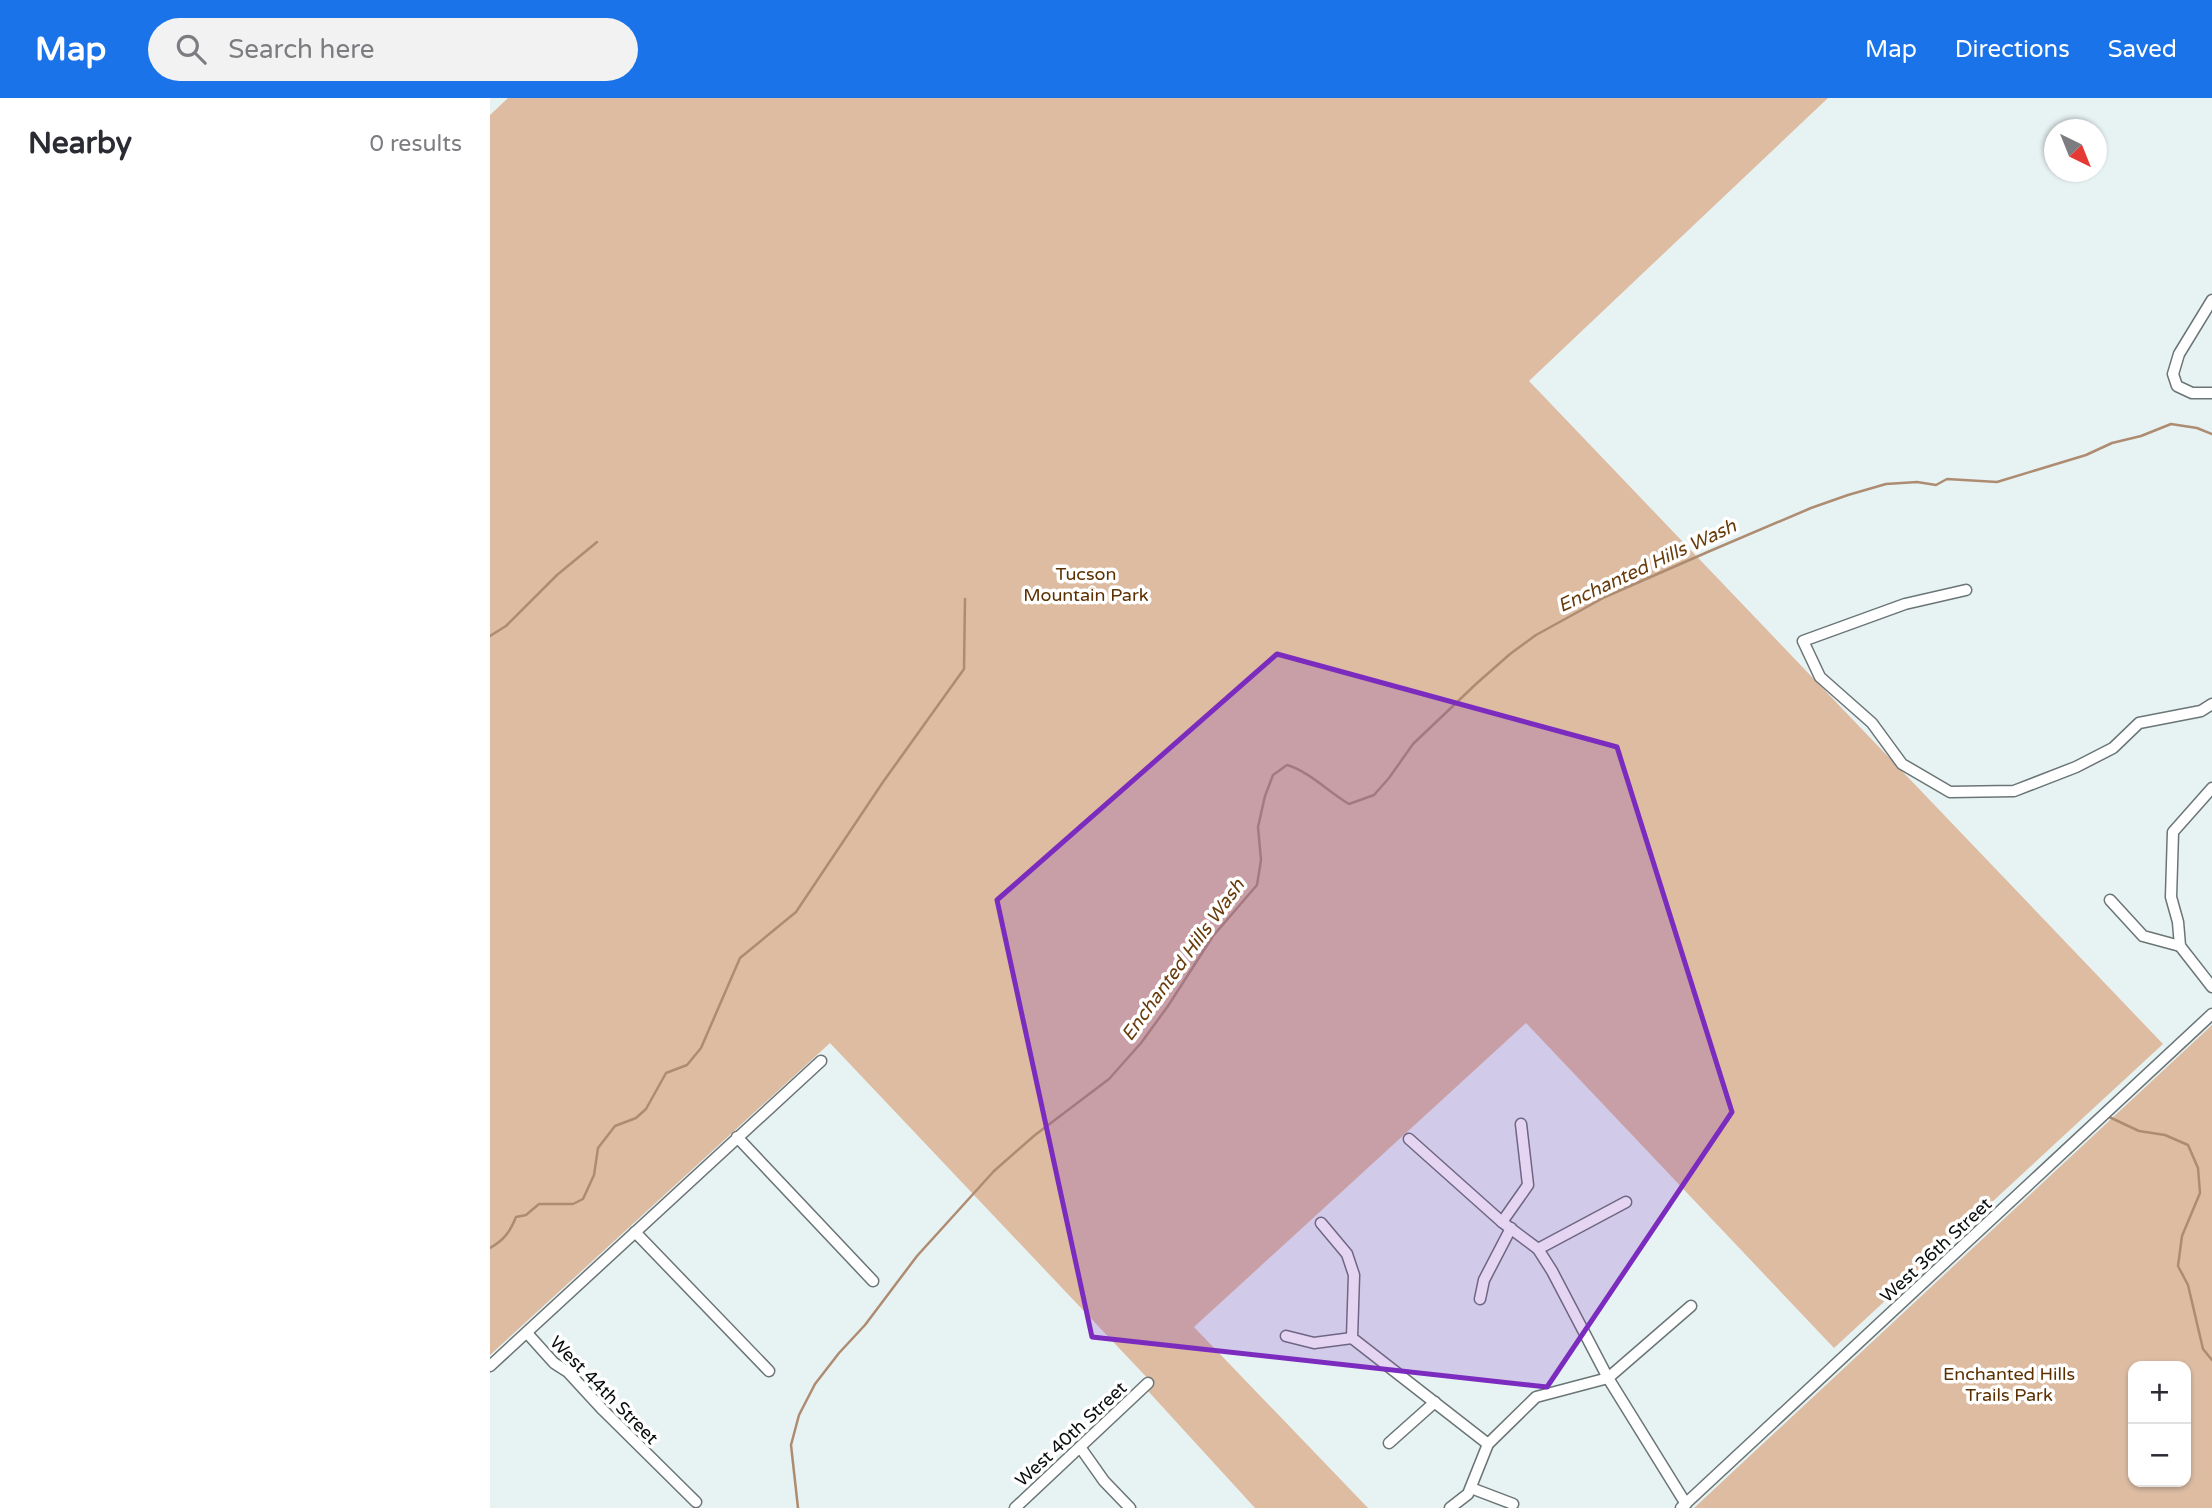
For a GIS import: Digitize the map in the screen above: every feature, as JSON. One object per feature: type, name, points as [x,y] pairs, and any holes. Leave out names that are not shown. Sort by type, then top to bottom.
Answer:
[{"type":"street","points":[[2212,300],[2179,354],[2173,374],[2177,386],[2192,393],[2212,393]]},
{"type":"street","points":[[1966,590],[1905,604],[1803,641],[1819,677],[1872,723],[1902,764],[1950,792],[2014,791],[2076,767],[2113,748],[2139,723],[2201,711],[2212,704]]},
{"type":"street","points":[[2212,788],[2173,832],[2171,897],[2178,922],[2180,946],[2212,986]]},
{"type":"street","points":[[2110,900],[2143,936],[2180,946]]},
{"type":"street","name":"West 36th Street","points":[[1683,1506],[2212,1014]]},
{"type":"street","points":[[527,1333],[821,1062]]},
{"type":"street","points":[[1480,1299],[1484,1280],[1506,1225],[1528,1185],[1521,1124]]},
{"type":"street","points":[[737,1137],[873,1281]]},
{"type":"street","points":[[1409,1139],[1506,1225],[1538,1248],[1608,1378],[1683,1506]]},
{"type":"street","points":[[1538,1248],[1626,1202]]},
{"type":"street","points":[[1321,1223],[1347,1254],[1354,1275],[1352,1338]]},
{"type":"street","points":[[635,1232],[769,1371]]},
{"type":"street","points":[[1450,1508],[1468,1494],[1488,1444],[1536,1397],[1608,1378],[1691,1306]]},
{"type":"street","name":"West 44th Street","points":[[490,1366],[527,1333],[554,1363],[568,1372],[696,1502]]},
{"type":"street","points":[[1286,1336],[1314,1343],[1352,1338],[1488,1444]]},
{"type":"street","name":"West 40th Street","points":[[1015,1508],[1148,1383]]},
{"type":"street","points":[[1389,1443],[1434,1402]]},
{"type":"street","points":[[1080,1447],[1104,1481],[1130,1508]]},
{"type":"street","points":[[1471,1488],[1513,1504]]},
{"type":"highlighted area","points":[[1277,654],[1617,747],[1732,1112],[1547,1387],[1092,1337],[997,900]]},
{"type":"green space","name":"Tucson Mountain Park","points":[[508,98],[1828,98],[1529,381],[2163,1044],[1834,1348],[1526,1023],[1194,1327],[1368,1508],[1255,1508],[1148,1391],[1154,1385],[830,1043],[490,1355],[490,115]]},
{"type":"green space","name":"Enchanted Hills Trails Park","points":[[2212,1025],[2212,1508],[1694,1508]]},
{"type":"waterway","name":"Enchanted Hills Wash","points":[[798,1508],[791,1445],[799,1415],[815,1384],[865,1325],[917,1256],[994,1171],[1035,1135],[1109,1079],[1141,1043],[1213,936],[1257,885],[1261,860],[1258,827],[1273,775],[1287,765],[1295,768],[1349,804],[1374,795],[1413,744],[1476,684],[1536,635],[1605,597],[1811,508],[1886,484],[1917,482],[1936,485],[1947,479],[1997,482],[2086,455],[2112,443],[2141,436],[2171,424],[2197,428],[2212,434]]},
{"type":"waterway","points":[[490,636],[506,626],[557,575],[597,542]]},
{"type":"waterway","points":[[490,1248],[506,1235],[516,1217],[526,1215],[539,1204],[573,1204],[583,1199],[594,1175],[598,1148],[615,1126],[636,1118],[646,1109],[666,1073],[687,1065],[701,1048],[740,958],[796,912],[883,782],[964,669],[965,599]]},
{"type":"waterway","points":[[2107,1116],[2139,1131],[2165,1135],[2188,1145],[2198,1168],[2200,1193],[2182,1236],[2178,1266],[2188,1285],[2203,1349],[2212,1360]]}]
